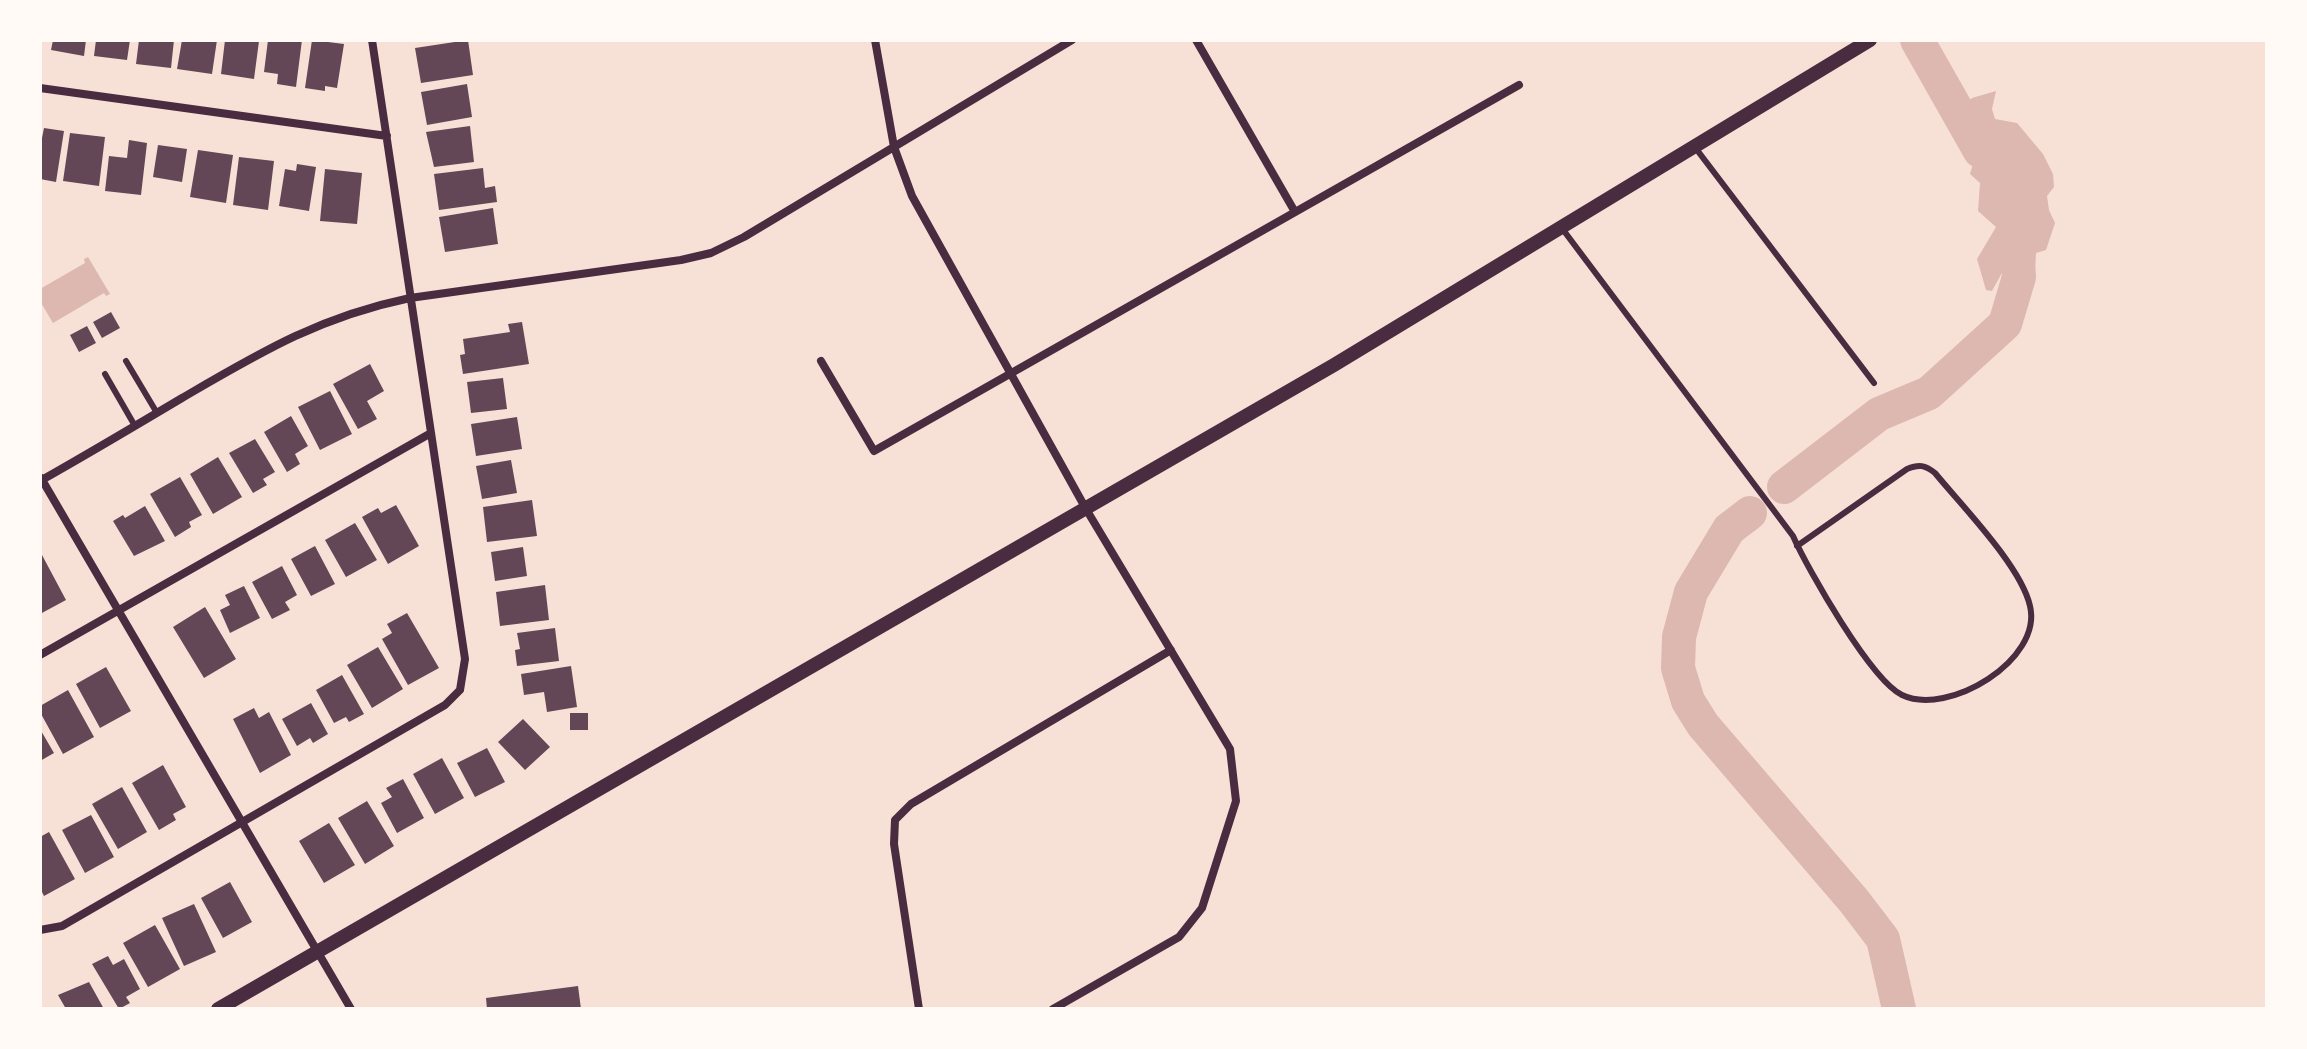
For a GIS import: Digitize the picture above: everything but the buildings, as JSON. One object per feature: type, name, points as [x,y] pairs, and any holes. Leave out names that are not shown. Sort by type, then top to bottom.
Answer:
[{"type":"street","points":[[40,930],[62,926],[445,705],[460,690],[465,659],[372,40]]},
{"type":"street","points":[[875,40],[894,147],[912,196],[1086,509],[1230,749],[1236,801],[1202,908],[1179,937],[1053,1009]]},
{"type":"street","points":[[351,1009],[41,479],[273,345],[329,320],[371,306],[410,298],[681,260],[711,253],[744,237],[1072,40]]},
{"type":"street","points":[[1196,40],[1295,212]]},
{"type":"street","points":[[218,1009],[1334,365],[1870,40]]},
{"type":"street","points":[[821,361],[874,451],[1519,85]]},
{"type":"street","points":[[40,88],[387,136]]},
{"type":"street","points":[[40,655],[431,433]]},
{"type":"street","points":[[919,1009],[894,844],[895,820],[911,804],[1171,650]]},
{"type":"lane","points":[[1694,146],[1874,383]]},
{"type":"lane","points":[[1561,227],[1793,536],[1797,546],[1809,571],[1879,677],[1900,694],[1934,702],[1958,695],[2002,667],[2020,651],[2028,638],[2032,622],[2030,604],[2011,568],[1927,466],[1918,464],[1907,469],[1797,546]]},
{"type":"lane","points":[[126,361],[157,413]]},
{"type":"lane","points":[[105,374],[135,426]]},
{"type":"shaded area","points":[[1996,91],[1992,109],[1995,119],[2017,123],[2043,154],[2053,174],[2054,187],[2047,196],[2055,223],[2046,250],[2036,253],[2035,273],[2026,300],[2030,263],[2014,251],[1992,291],[1986,290],[1977,259],[1996,227],[1978,211],[1980,183],[1970,174],[1977,151],[1955,114],[1972,98]]},
{"type":"shaded area","points":[[88,257],[110,294],[106,296],[104,293],[53,323],[40,301],[40,289],[85,263],[84,259]]},
{"type":"waterway","points":[[1917,40],[1980,151]]},
{"type":"waterway","points":[[1784,487],[1879,414],[1929,393],[2005,324],[2019,277],[2014,218],[2009,209]]},
{"type":"waterway","points":[[1750,513],[1729,529],[1691,592],[1679,637],[1678,668],[1688,701],[1703,725],[1883,939],[1899,1009]]}]
